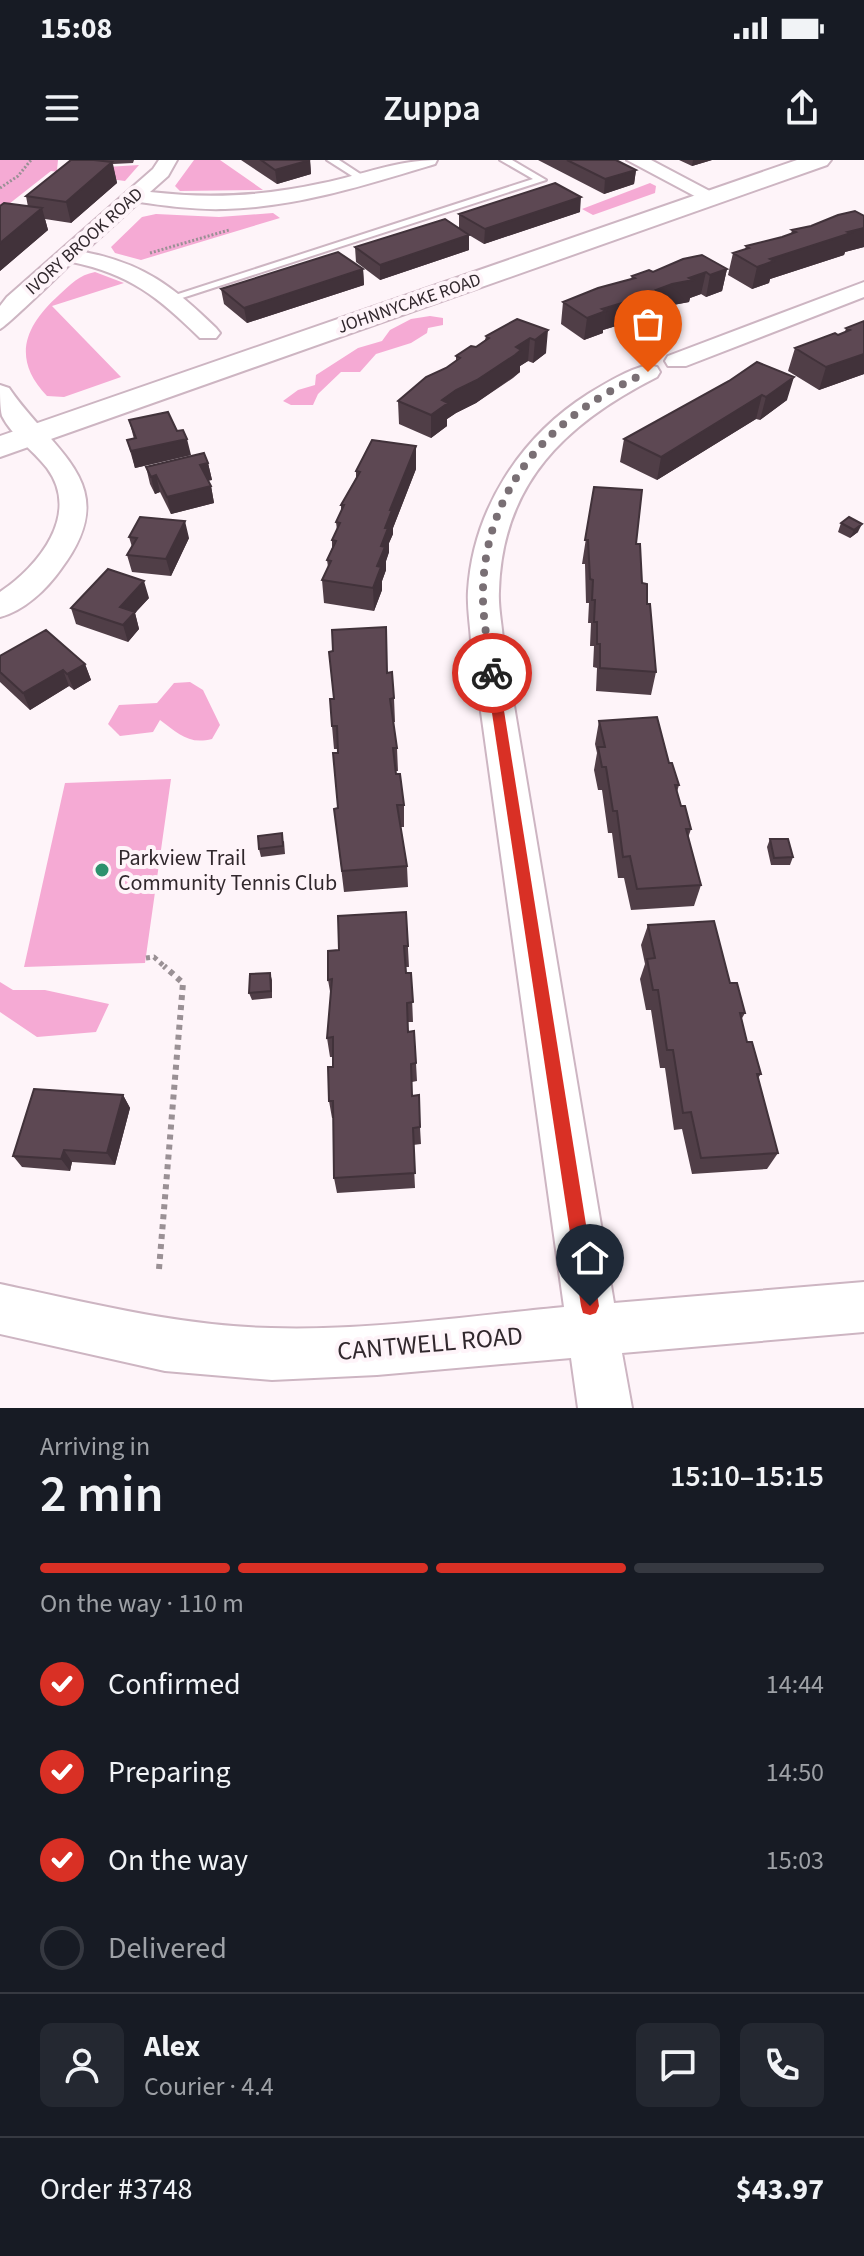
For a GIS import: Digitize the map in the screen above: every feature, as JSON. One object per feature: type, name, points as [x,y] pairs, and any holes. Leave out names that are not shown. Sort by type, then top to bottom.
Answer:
[{"type":"street","name":"IVORY BROOK ROAD","points":[[0,322],[15,302],[161,172],[168,160]]},
{"type":"street","points":[[134,196],[197,203],[249,202],[297,195],[428,160]]},
{"type":"street","points":[[636,160],[711,197]]},
{"type":"street","name":"JOHNNYCAKE ROAD","points":[[0,447],[819,160]]},
{"type":"street","points":[[67,255],[129,268],[144,276],[208,333]]},
{"type":"street","points":[[605,1408],[487,640],[483,589],[488,545],[501,504],[523,466],[549,436],[580,408],[610,389],[662,366],[864,289]]},
{"type":"street","points":[[0,393],[67,478],[73,499],[72,522],[59,551],[42,576],[0,607]]},
{"type":"street","name":"CANTWELL ROAD","points":[[0,1309],[165,1345],[272,1354],[377,1349],[864,1307]]},
{"type":"lane","points":[[332,160],[363,179]]},
{"type":"lane","points":[[505,160],[552,186]]},
{"type":"lane","points":[[172,298],[541,180]]},
{"type":"path","points":[[0,188],[18,176],[31,160]]},
{"type":"path","points":[[136,249],[151,253],[237,228]]},
{"type":"path","points":[[146,958],[154,957],[183,983],[159,1269]]},
{"type":"shaded area","points":[[0,160],[58,160],[57,170],[139,165],[125,181],[51,171],[0,211]]},
{"type":"shaded area","points":[[194,160],[220,160],[263,190],[180,191],[175,186]]},
{"type":"shaded area","points":[[650,183],[656,186],[655,193],[593,215],[582,209]]},
{"type":"shaded area","points":[[273,213],[280,218],[141,260],[115,253],[111,247],[142,217],[156,214],[219,217]]},
{"type":"shaded area","points":[[95,272],[124,283],[52,306],[121,377],[64,397],[47,396],[29,369],[26,356],[31,331],[47,307],[67,287]]},
{"type":"shaded area","points":[[430,316],[443,318],[443,325],[428,328],[427,333],[411,343],[376,354],[360,372],[341,372],[318,394],[313,405],[291,405],[283,401],[298,390],[315,385],[316,375],[358,348],[382,341],[390,330],[411,319]]},
{"type":"shaded area","points":[[190,682],[203,690],[220,725],[212,739],[190,739],[160,720],[153,732],[120,736],[108,724],[119,705],[157,703],[174,683]]},
{"type":"shaded area","name":"Parkview Trail Community Tennis Club","points":[[171,779],[145,963],[24,967],[65,783]]},
{"type":"shaded area","points":[[0,982],[13,990],[45,990],[109,1004],[96,1032],[37,1037],[0,1012]]},
{"type":"building","points":[[71,160],[112,162],[66,202],[26,196]]},
{"type":"building","points":[[261,160],[310,160],[275,170]]},
{"type":"building","points":[[567,160],[616,160],[636,170],[605,179]]},
{"type":"building","points":[[555,183],[581,197],[485,229],[459,214]]},
{"type":"building","points":[[4,203],[42,208],[0,243],[0,206]]},
{"type":"building","points":[[855,211],[864,216],[864,228],[770,259],[774,261],[757,267],[733,253],[749,248],[746,246],[796,232],[792,230]]},
{"type":"building","points":[[445,219],[469,235],[380,265],[355,247]]},
{"type":"building","points":[[338,252],[363,269],[244,308],[221,289]]},
{"type":"building","points":[[702,255],[727,269],[710,275],[706,272],[689,278],[693,280],[672,284],[656,290],[659,292],[602,309],[606,311],[587,318],[563,302],[635,278],[632,276],[649,270],[653,272],[683,259]]},
{"type":"building","points":[[517,319],[548,330],[535,340],[530,338],[516,347],[521,350],[515,355],[442,400],[448,403],[431,415],[398,401],[426,377],[460,358],[456,356],[471,346],[476,347],[489,338],[486,336]]},
{"type":"building","points":[[864,321],[864,354],[826,367],[795,348],[835,333],[838,335]]},
{"type":"building","points":[[757,362],[794,377],[766,397],[762,395],[661,457],[624,439],[729,381]]},
{"type":"building","points":[[168,412],[177,431],[183,430],[187,439],[131,451],[127,440],[136,438],[129,420]]},
{"type":"building","points":[[372,440],[416,446],[390,510],[385,528],[388,528],[381,546],[385,547],[377,566],[381,567],[373,588],[322,580],[331,561],[327,560],[336,541],[332,540],[340,523],[336,522],[344,505],[341,505],[360,472],[356,471]]},
{"type":"building","points":[[204,453],[208,463],[200,465],[211,486],[167,497],[156,475],[151,477],[146,467]]},
{"type":"building","points":[[594,487],[642,490],[636,544],[640,544],[642,583],[647,584],[656,672],[600,668],[600,644],[597,644],[597,622],[594,622],[595,600],[592,600],[593,580],[590,579],[588,540],[585,540]]},
{"type":"building","points":[[140,517],[185,521],[166,559],[127,555],[137,538],[129,537]]},
{"type":"building","points":[[849,517],[862,524],[854,530],[841,523]]},
{"type":"building","points":[[108,569],[144,581],[120,607],[135,612],[123,625],[71,608]]},
{"type":"building","points":[[386,627],[387,673],[392,672],[394,698],[390,699],[397,748],[393,748],[404,805],[397,805],[407,866],[342,871],[334,809],[338,808],[333,753],[338,753],[337,726],[332,726],[330,699],[334,699],[329,652],[333,651],[332,630]]},
{"type":"building","points":[[46,630],[85,664],[67,674],[63,670],[23,693],[0,672],[0,656]]},
{"type":"building","points":[[657,717],[669,763],[672,763],[679,785],[675,785],[681,806],[685,806],[691,829],[686,829],[701,885],[637,889],[630,856],[623,857],[617,811],[613,811],[606,767],[602,767],[598,747],[605,747],[599,721]]},
{"type":"building","points":[[282,833],[283,846],[259,849],[258,836]]},
{"type":"building","points":[[770,839],[788,839],[793,857],[774,858]]},
{"type":"building","points":[[406,912],[406,973],[411,973],[413,1002],[407,1003],[408,1032],[414,1031],[416,1063],[411,1064],[412,1096],[419,1095],[420,1127],[413,1128],[415,1173],[334,1178],[333,1101],[329,1101],[328,1067],[333,1067],[333,1037],[327,1038],[332,979],[328,980],[328,951],[339,950],[338,916]]},
{"type":"building","points":[[714,921],[730,983],[737,983],[745,1013],[740,1013],[747,1042],[752,1042],[761,1074],[757,1074],[778,1153],[701,1158],[691,1112],[683,1113],[673,1050],[667,1050],[658,990],[653,990],[647,959],[655,958],[648,925]]},
{"type":"building","points":[[270,973],[271,991],[249,993],[250,974]]},
{"type":"building","points":[[34,1089],[123,1095],[107,1153],[64,1150],[61,1159],[13,1156]]},
{"type":"way so far","points":[[492,673],[483,589],[488,545],[501,504],[523,466],[549,436],[580,408],[610,389],[648,372]]},
{"type":"place","name":"Parkview Trail Community Tennis Club","points":[[102,870]]},
{"type":"route","points":[[492,673],[590,1306]]}]
